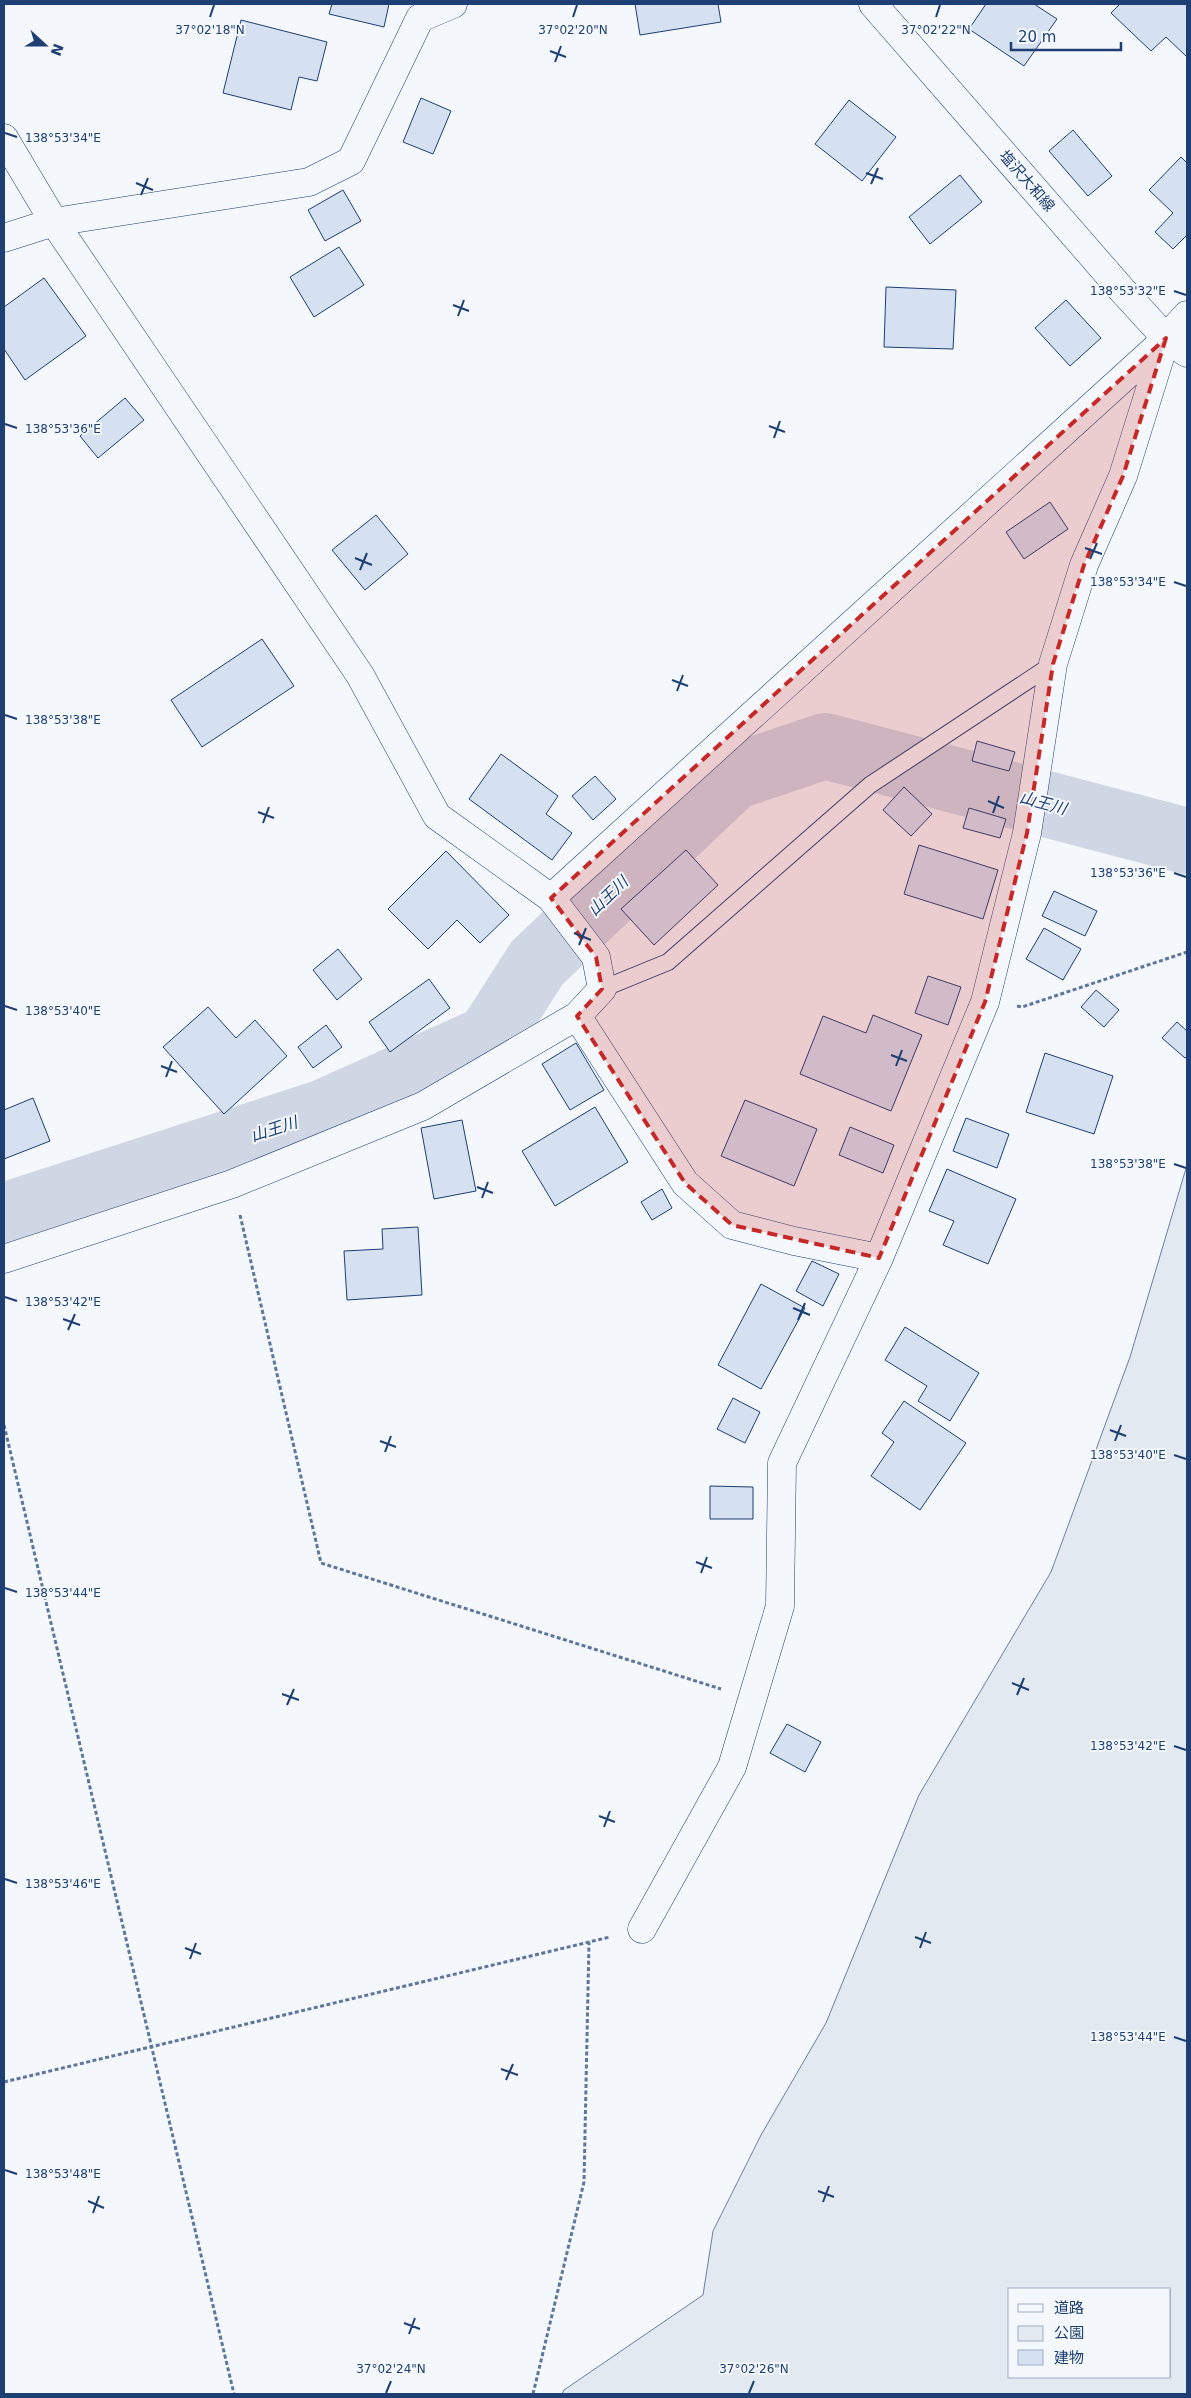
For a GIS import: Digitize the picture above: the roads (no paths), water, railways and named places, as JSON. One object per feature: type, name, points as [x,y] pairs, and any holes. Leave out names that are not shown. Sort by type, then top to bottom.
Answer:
[{"type":"street","points":[[4,238],[54,222],[309,182],[351,160],[420,18],[453,4]]},
{"type":"street","name":"塩沢大和線","points":[[873,4],[1122,290],[1177,346]]},
{"type":"street","points":[[4,138],[54,222],[360,675],[436,816],[552,899],[596,957],[602,989],[576,1016],[423,1106],[232,1184],[4,1260]]},
{"type":"street","points":[[642,1929],[732,1767],[780,1606],[782,1464],[879,1258],[985,1002],[1027,833],[1053,664],[1084,565],[1177,346],[1187,315]]},
{"type":"street","points":[[552,899],[1177,346]]},
{"type":"street","points":[[576,1016],[685,1183],[732,1224],[794,1241],[879,1258]]},
{"type":"lane","points":[[602,989],[668,962],[870,785],[1053,664]]},
{"type":"waterway","name":"山王川","points":[[4,1216],[322,1113],[489,1038],[537,963],[733,777],[825,746],[1187,841]]}]
